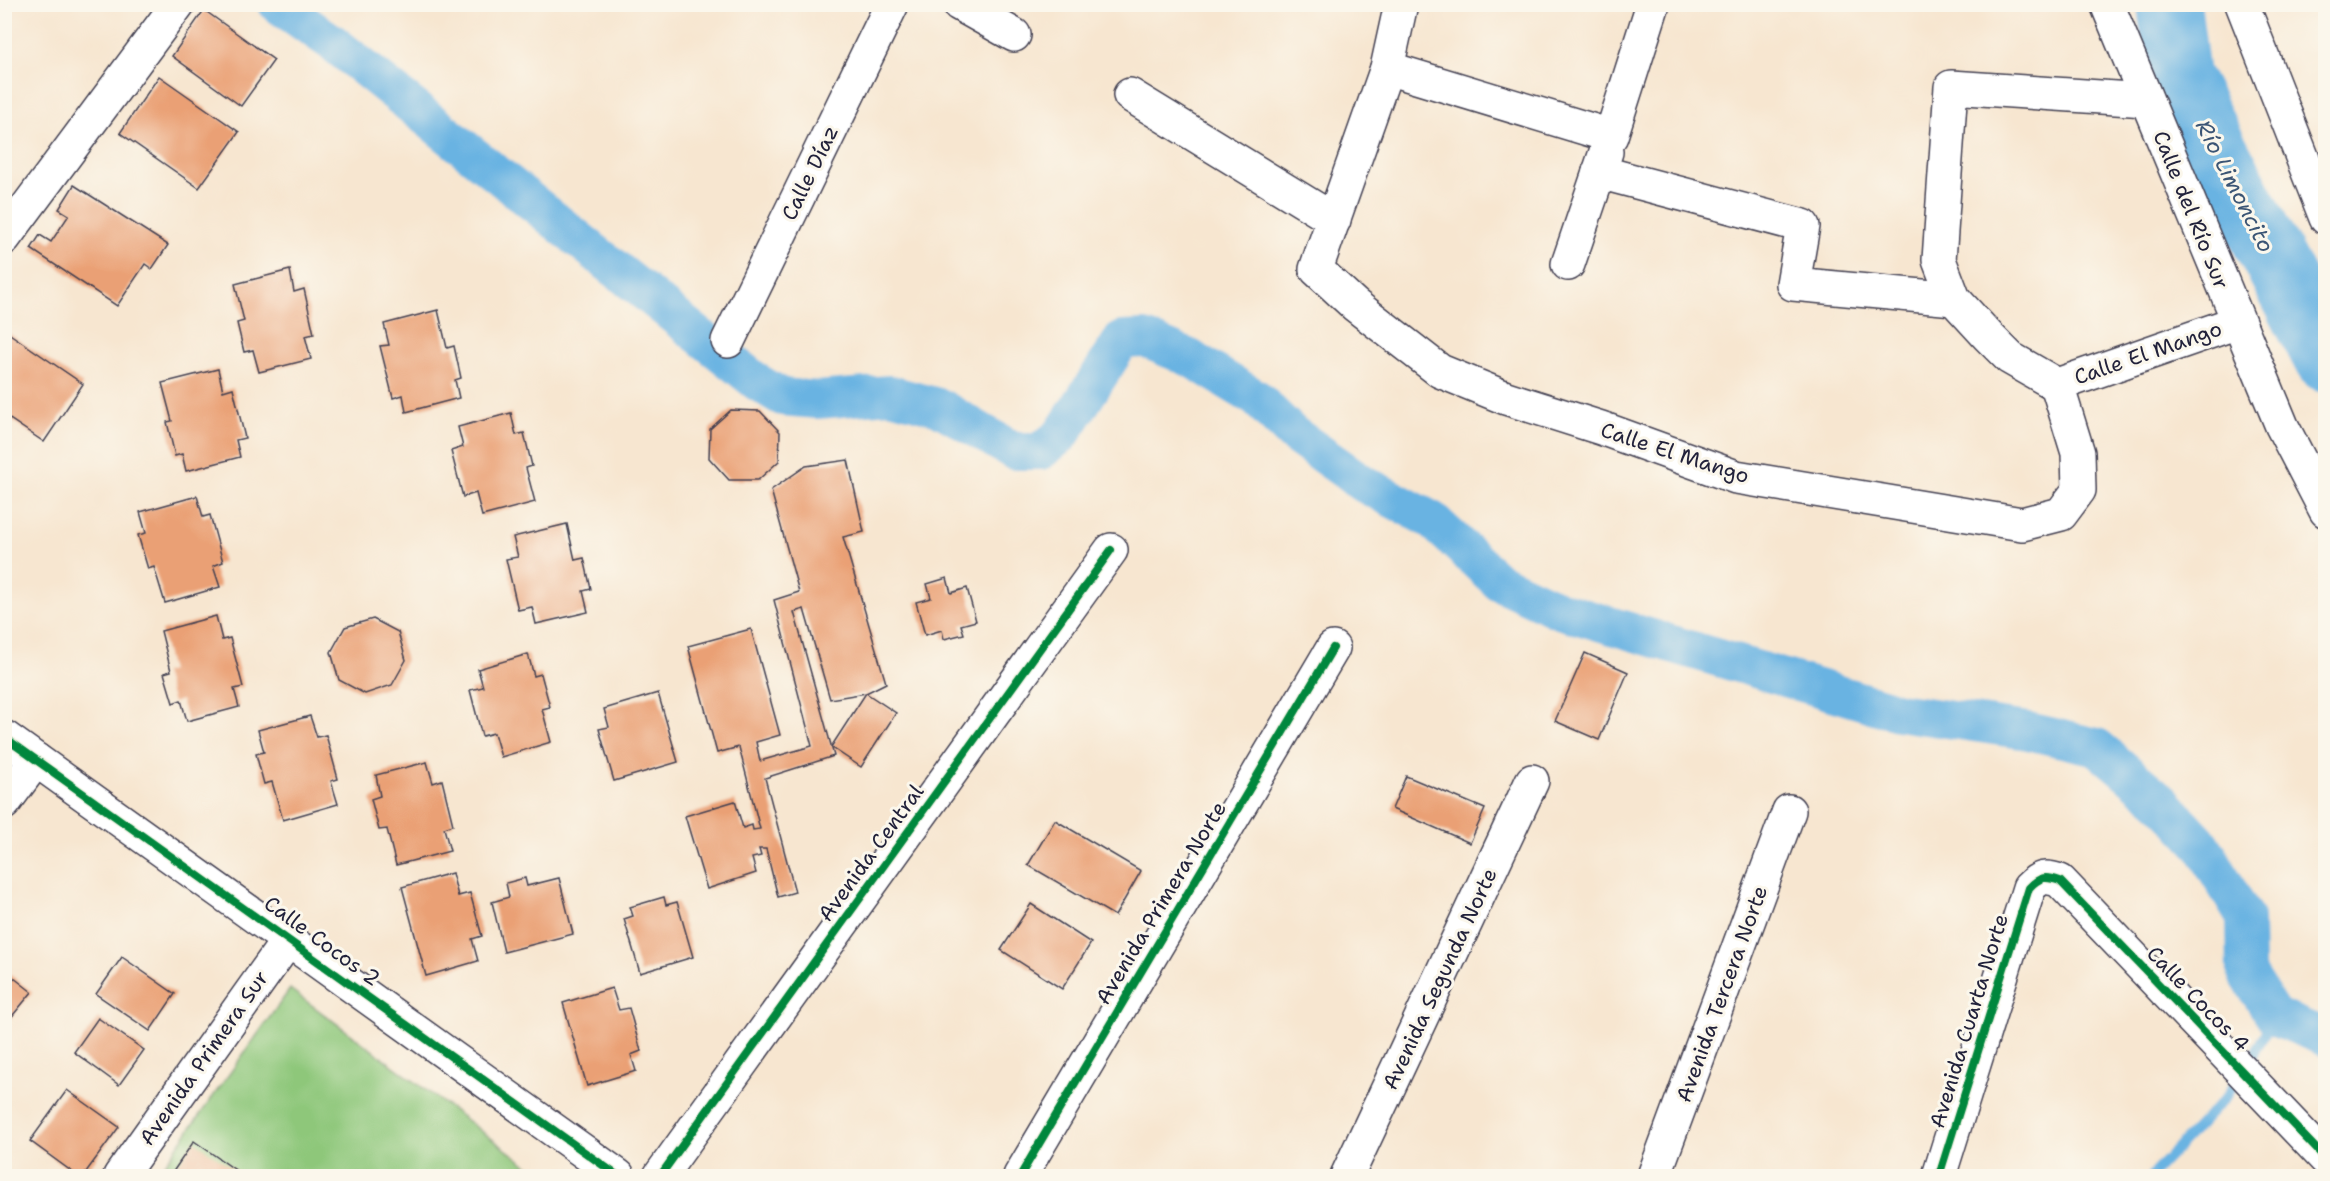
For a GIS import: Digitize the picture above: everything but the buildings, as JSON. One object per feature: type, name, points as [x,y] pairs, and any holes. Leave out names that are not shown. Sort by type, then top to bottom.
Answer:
[{"type":"street","points":[[4,238],[178,4]]},
{"type":"street","name":"Calle Díaz","points":[[728,341],[892,4]]},
{"type":"street","points":[[959,4],[1014,35]]},
{"type":"street","name":"Calle El Mango","points":[[1401,4],[1387,68],[1316,269],[1354,304],[1440,371],[1506,398],[1601,428],[1736,477],[2022,524],[2061,514],[2079,490],[2079,453],[2057,385],[2238,322]]},
{"type":"street","points":[[1568,264],[1653,4]]},
{"type":"street","name":"Calle del Río Sur","points":[[2107,4],[2282,426],[2325,511]]},
{"type":"street","points":[[2242,4],[2314,159],[2325,218]]},
{"type":"street","points":[[1387,68],[1611,136]]},
{"type":"street","points":[[2057,385],[2010,358],[1954,299],[1939,260],[1951,87],[2146,100]]},
{"type":"street","points":[[1130,95],[1334,220]]},
{"type":"street","points":[[1599,172],[1803,226],[1793,284],[1954,299]]},
{"type":"street","name":"Avenida Central","points":[[660,1176],[1111,550]]},
{"type":"street","name":"Avenida Primera Norte","points":[[1020,1176],[1333,648]]},
{"type":"street","name":"Calle Cocos 2","points":[[4,737],[618,1176]]},
{"type":"street","points":[[4,803],[36,760]]},
{"type":"street","name":"Avenida Segunda Norte","points":[[1347,1176],[1532,781]]},
{"type":"street","name":"Avenida Tercera Norte","points":[[1654,1176],[1789,811]]},
{"type":"street","name":"Calle Cocos 4","points":[[2037,879],[2048,876],[2060,882],[2325,1159]]},
{"type":"street","name":"Avenida Cuarta Norte","points":[[1939,1176],[2029,888],[2037,879]]},
{"type":"street","name":"Avenida Primera Sur","points":[[120,1176],[289,939]]},
{"type":"green space","points":[[290,989],[542,1176],[156,1176]]},
{"type":"waterway","points":[[277,4],[333,43],[757,382],[782,397],[817,400],[890,394],[939,407],[1014,451],[1041,451],[1061,435],[1122,340],[1145,339],[1190,358],[1256,398],[1293,434],[1364,484],[1432,520],[1499,582],[1559,610],[1898,712],[2028,731],[2097,747],[2162,802],[2202,845],[2245,918],[2246,972],[2274,1016],[2326,1038]]},
{"type":"waterway","name":"Río Limoncito","points":[[2169,4],[2178,76],[2326,360]]},
{"type":"waterway","points":[[2151,1176],[2226,1097],[2252,1058],[2274,1016]]},
{"type":"cycle path","points":[[660,1176],[1111,550]]},
{"type":"cycle path","points":[[1020,1176],[1333,648]]},
{"type":"cycle path","points":[[4,737],[618,1176]]},
{"type":"cycle path","points":[[1939,1176],[2029,888],[2040,879],[2047,878],[2060,881],[2326,1159]]}]
